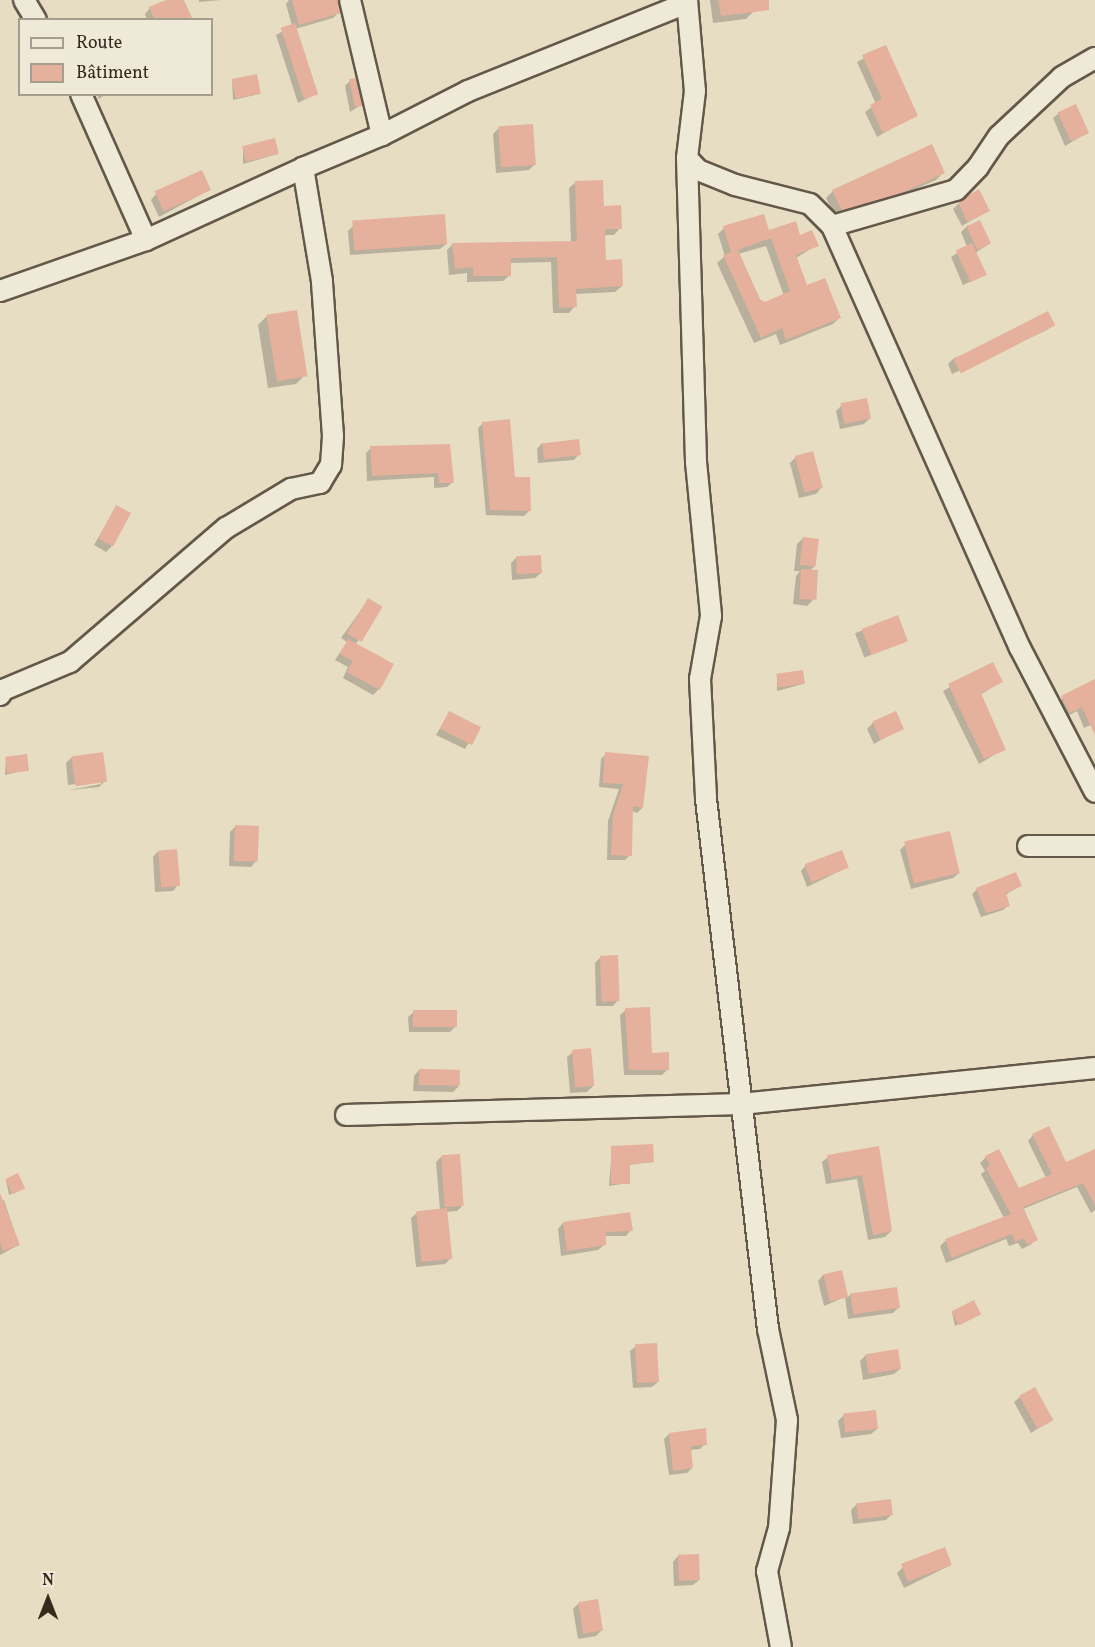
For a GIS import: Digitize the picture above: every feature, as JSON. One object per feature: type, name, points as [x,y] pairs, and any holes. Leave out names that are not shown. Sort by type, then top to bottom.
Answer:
[{"type":"street","points":[[24,0],[35,18]]},
{"type":"street","points":[[350,0],[382,135]]},
{"type":"street","points":[[0,291],[42,273],[146,240],[303,168],[382,135],[468,91],[687,1],[695,91],[687,158],[696,462],[711,616],[700,679],[706,799],[768,1329],[787,1420],[779,1528],[767,1571],[781,1647]]},
{"type":"street","points":[[832,226],[956,190],[978,167],[999,136],[1062,77],[1095,58]]},
{"type":"street","points":[[82,96],[146,240]]},
{"type":"street","points":[[687,158],[698,170],[735,185],[810,204],[832,226],[1020,648],[1095,792]]},
{"type":"street","points":[[0,696],[3,690],[70,662],[226,528],[291,489],[320,483],[331,465],[333,436],[322,281],[303,168]]},
{"type":"street","points":[[1028,846],[1095,846]]},
{"type":"street","points":[[346,1115],[741,1104],[1095,1068]]},
{"type":"building","points":[[166,0],[184,0],[192,18],[154,18],[149,7]]},
{"type":"building","points":[[292,0],[338,0],[341,13],[299,25]]},
{"type":"building","points":[[718,0],[769,0],[769,10],[721,16]]},
{"type":"building","points":[[295,23],[318,94],[304,99],[281,28]]},
{"type":"building","points":[[886,45],[918,116],[883,133],[870,105],[882,99],[862,55]]},
{"type":"building","points":[[257,74],[261,94],[235,99],[231,79]]},
{"type":"building","points":[[356,78],[363,106],[355,107],[349,79]]},
{"type":"building","points":[[1076,104],[1089,133],[1071,141],[1058,112]]},
{"type":"building","points":[[533,124],[536,165],[501,167],[498,126]]},
{"type":"building","points":[[275,138],[279,154],[246,162],[242,146]]},
{"type":"building","points":[[932,144],[945,173],[897,195],[842,211],[832,190]]},
{"type":"building","points":[[202,170],[211,190],[163,211],[154,191]]},
{"type":"building","points":[[603,180],[604,206],[621,205],[622,229],[605,229],[606,260],[622,259],[623,286],[576,289],[577,307],[559,308],[557,257],[511,258],[511,276],[473,276],[473,267],[455,269],[452,243],[577,241],[575,181]]},
{"type":"building","points":[[979,189],[990,211],[967,222],[958,202]]},
{"type":"building","points":[[445,214],[447,244],[354,250],[352,220]]},
{"type":"building","points":[[764,214],[769,230],[796,221],[800,235],[812,230],[819,246],[796,255],[807,285],[825,278],[841,318],[786,340],[782,328],[761,338],[723,255],[731,252],[723,226]],"holes":[[[771,238],[790,291],[765,302],[760,299],[738,250]]]},
{"type":"building","points":[[980,220],[991,244],[977,250],[966,226]]},
{"type":"building","points":[[972,243],[987,275],[970,282],[956,251]]},
{"type":"building","points":[[297,310],[307,376],[277,381],[266,315]]},
{"type":"building","points":[[1048,311],[1055,325],[961,373],[954,359]]},
{"type":"building","points":[[867,398],[871,419],[845,424],[840,403]]},
{"type":"building","points":[[510,419],[515,477],[530,477],[531,511],[490,510],[482,422]]},
{"type":"building","points":[[579,439],[581,455],[544,459],[542,444]]},
{"type":"building","points":[[450,444],[454,483],[439,483],[438,473],[372,476],[370,446]]},
{"type":"building","points":[[813,451],[823,488],[804,493],[795,456]]},
{"type":"building","points":[[116,505],[131,513],[113,547],[98,539]]},
{"type":"building","points":[[803,537],[819,539],[815,567],[800,565]]},
{"type":"building","points":[[541,555],[542,573],[517,574],[516,556]]},
{"type":"building","points":[[801,569],[818,570],[816,600],[799,599]]},
{"type":"building","points":[[368,598],[383,607],[361,642],[347,633]]},
{"type":"building","points":[[898,615],[908,641],[872,655],[862,629]]},
{"type":"building","points":[[348,639],[394,664],[380,690],[347,672],[353,661],[340,654]]},
{"type":"building","points":[[993,662],[1003,682],[981,693],[1006,750],[984,759],[948,684]]},
{"type":"building","points":[[803,670],[805,684],[778,688],[776,674]]},
{"type":"building","points":[[1095,679],[1095,735],[1082,707],[1070,713],[1061,696]]},
{"type":"building","points":[[449,711],[481,727],[472,745],[440,729]]},
{"type":"building","points":[[896,711],[904,729],[880,740],[872,722]]},
{"type":"building","points":[[103,752],[107,782],[75,786],[71,756]]},
{"type":"building","points":[[605,752],[649,756],[643,808],[633,806],[632,856],[611,855],[613,815],[623,784],[603,783]]},
{"type":"building","points":[[27,754],[29,771],[7,774],[5,757]]},
{"type":"building","points":[[235,825],[259,826],[258,862],[234,861]]},
{"type":"building","points":[[950,831],[960,873],[914,883],[904,842]]},
{"type":"building","points":[[177,849],[180,886],[161,888],[158,851]]},
{"type":"building","points":[[842,850],[849,868],[811,882],[805,864]]},
{"type":"building","points":[[1016,872],[1022,886],[1006,893],[1010,906],[986,913],[976,888]]},
{"type":"building","points":[[618,955],[620,1001],[602,1002],[600,956]]},
{"type":"building","points":[[650,1007],[652,1053],[669,1052],[669,1070],[629,1070],[625,1008]]},
{"type":"building","points":[[413,1010],[457,1010],[457,1027],[413,1027]]},
{"type":"building","points":[[591,1048],[594,1086],[575,1088],[572,1050]]},
{"type":"building","points":[[419,1069],[460,1070],[460,1086],[419,1085]]},
{"type":"building","points":[[1049,1126],[1066,1162],[1095,1149],[1095,1205],[1083,1183],[1023,1207],[1038,1240],[1027,1245],[1024,1238],[1015,1242],[1012,1234],[952,1258],[945,1239],[1011,1214],[986,1168],[990,1165],[985,1156],[999,1149],[1019,1188],[1052,1174],[1032,1134]]},
{"type":"building","points":[[653,1144],[654,1162],[630,1164],[630,1184],[611,1184],[611,1146]]},
{"type":"building","points":[[879,1146],[892,1231],[873,1235],[862,1175],[832,1180],[827,1155]]},
{"type":"building","points":[[460,1154],[464,1206],[445,1207],[441,1155]]},
{"type":"building","points":[[18,1173],[25,1188],[12,1194],[5,1179]]},
{"type":"building","points":[[0,1193],[20,1245],[3,1251],[0,1242]]},
{"type":"building","points":[[447,1208],[452,1259],[422,1262],[416,1211]]},
{"type":"building","points":[[630,1212],[633,1231],[606,1232],[606,1245],[567,1251],[563,1222]]},
{"type":"building","points":[[842,1270],[848,1297],[830,1302],[823,1274]]},
{"type":"building","points":[[897,1287],[900,1308],[853,1314],[850,1294]]},
{"type":"building","points":[[974,1300],[981,1314],[959,1326],[952,1311]]},
{"type":"building","points":[[657,1343],[659,1382],[637,1383],[635,1344]]},
{"type":"building","points":[[898,1349],[901,1369],[869,1374],[865,1354]]},
{"type":"building","points":[[1035,1387],[1053,1420],[1038,1429],[1019,1396]]},
{"type":"building","points":[[876,1410],[878,1429],[845,1432],[843,1413]]},
{"type":"building","points":[[706,1428],[707,1445],[691,1446],[693,1468],[673,1471],[669,1433]]},
{"type":"building","points":[[891,1499],[893,1515],[858,1519],[856,1503]]},
{"type":"building","points":[[945,1547],[952,1565],[908,1582],[901,1564]]},
{"type":"building","points":[[699,1554],[700,1580],[679,1581],[678,1555]]},
{"type":"building","points":[[598,1599],[603,1631],[583,1634],[578,1602]]}]
